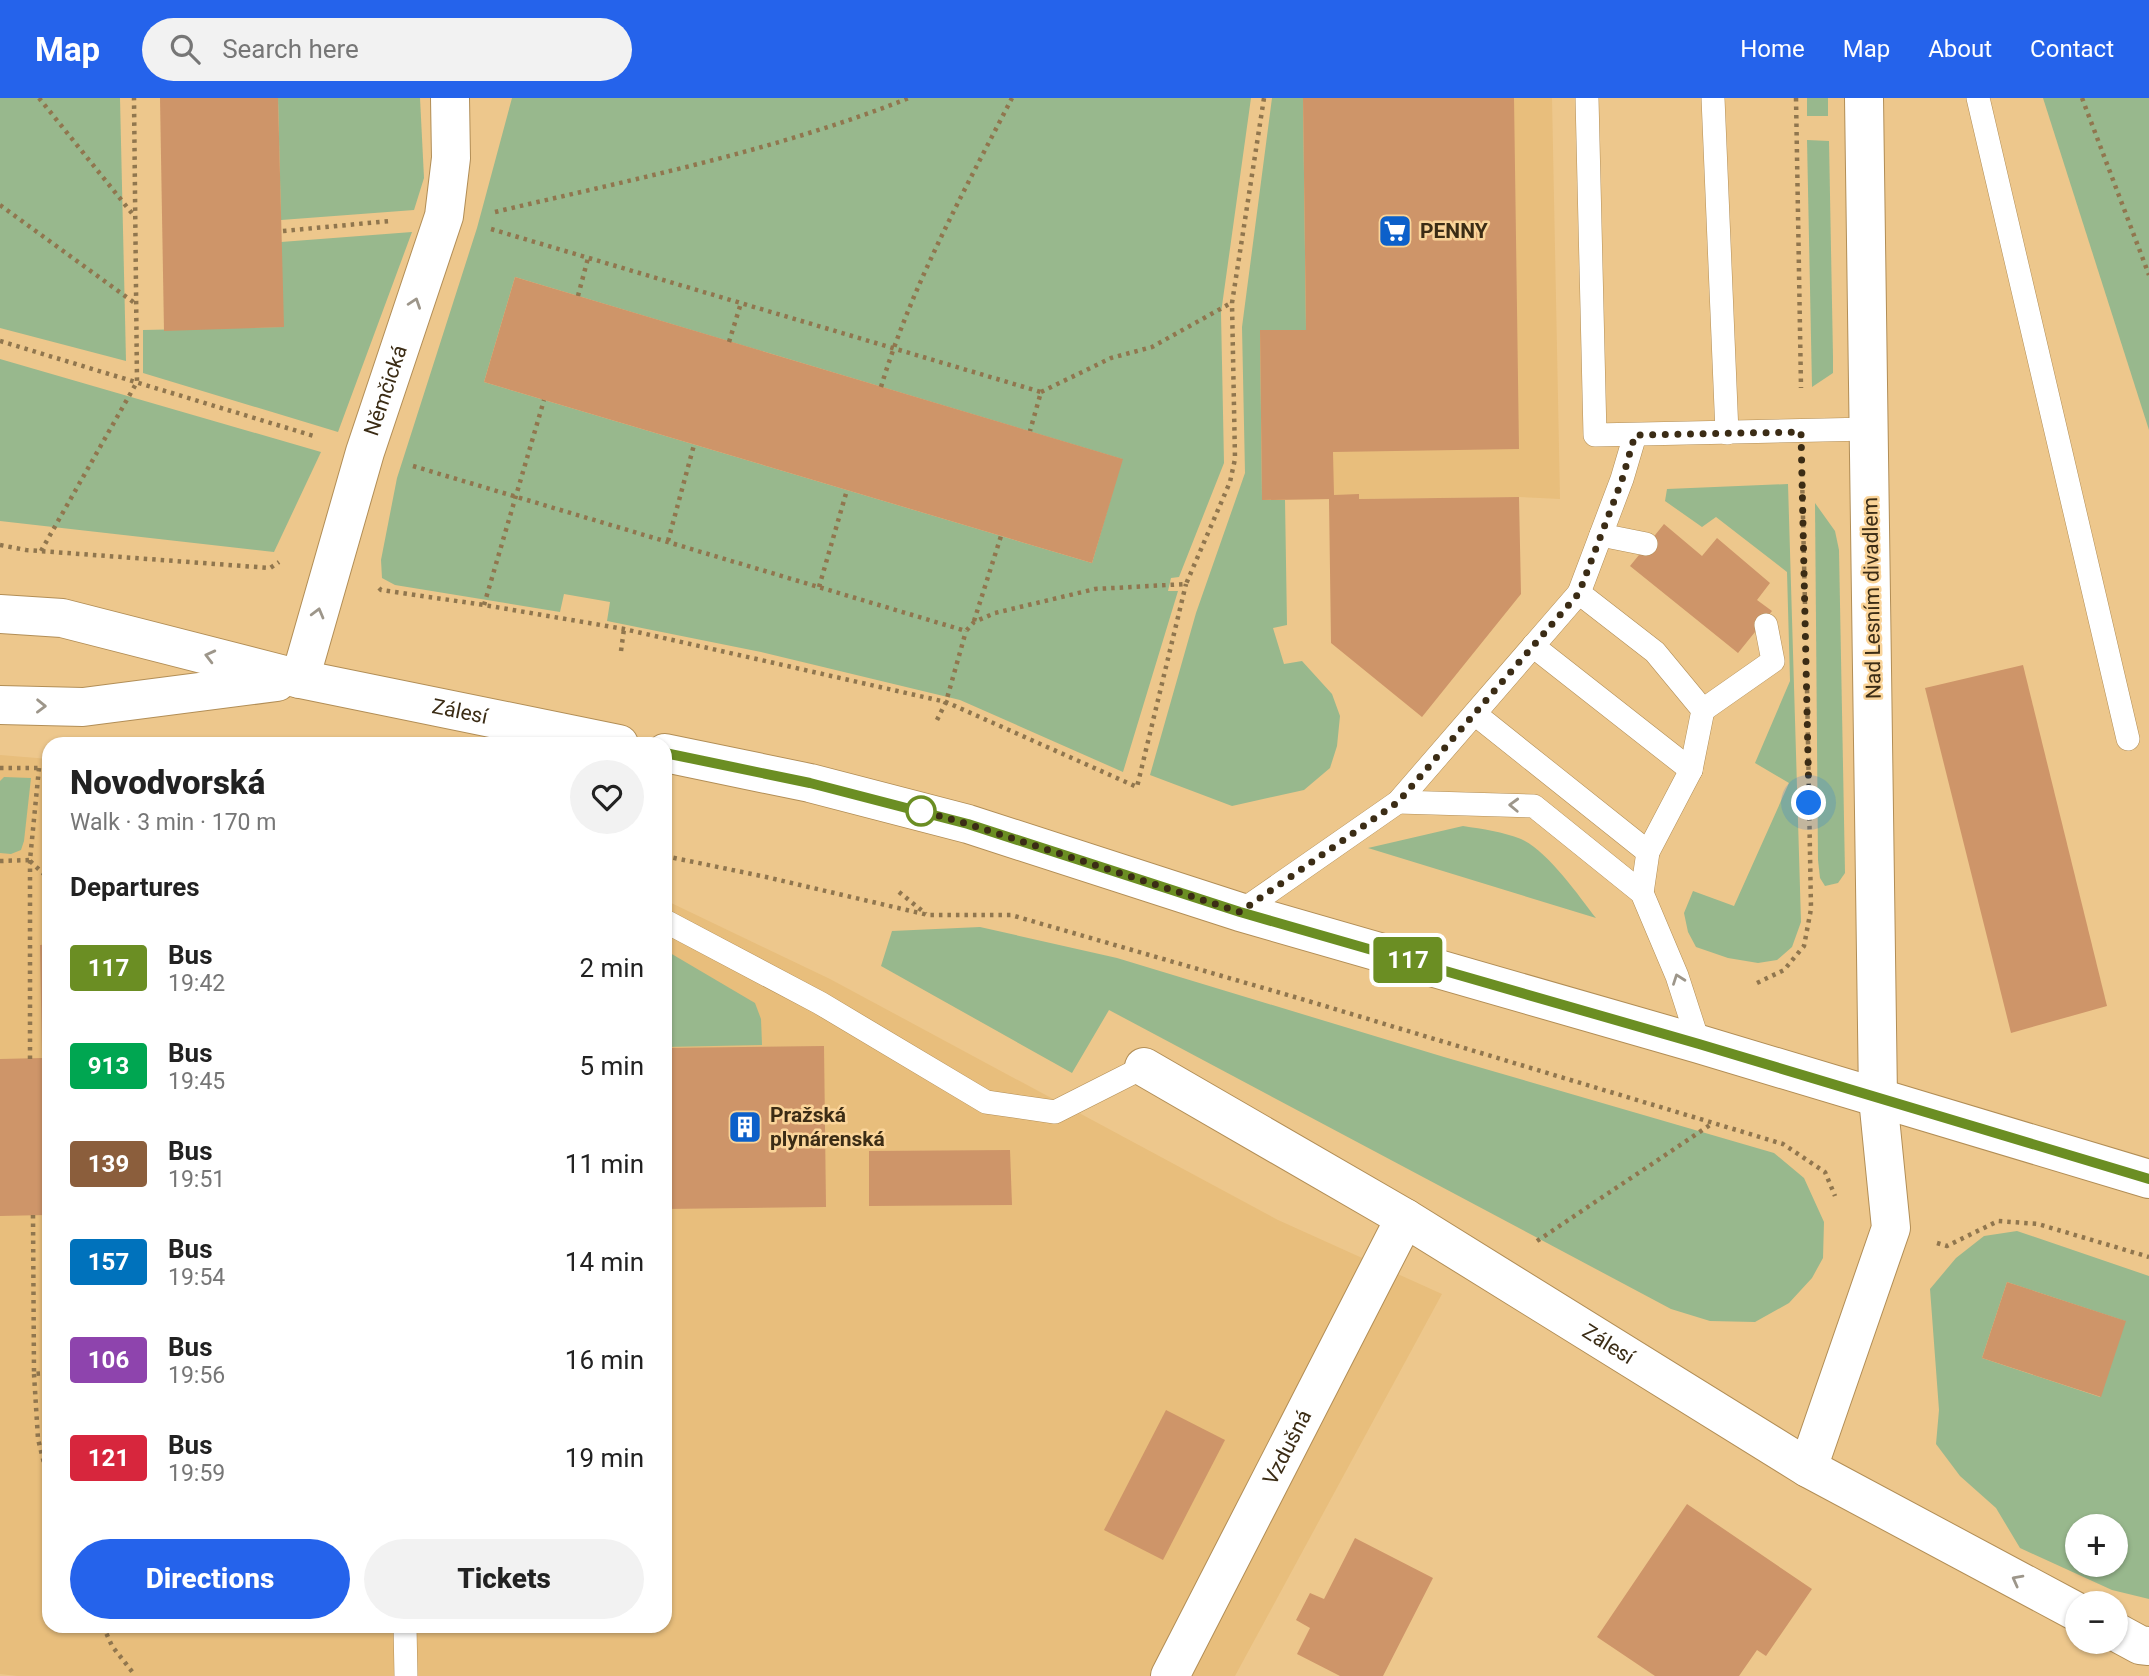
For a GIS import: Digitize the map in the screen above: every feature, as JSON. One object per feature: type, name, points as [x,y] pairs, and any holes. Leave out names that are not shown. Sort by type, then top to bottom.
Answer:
[{"type":"street","name":"Němčická","points":[[300,679],[365,452],[452,218],[450,98]]},
{"type":"street","name":"Nad Lesním divadlem","points":[[1808,1468],[1891,1228],[1878,1098],[1864,98]]},
{"type":"street","name":"Zálesí","points":[[0,614],[61,618],[300,679],[585,737]]},
{"type":"street","name":"Zálesí","points":[[0,705],[83,706],[300,679]]},
{"type":"street","points":[[672,754],[810,783],[930,813],[1240,912],[1699,1044],[2149,1179]]},
{"type":"street","name":"Zálesí","points":[[1144,1067],[1405,1218],[1808,1468],[2065,1606]]},
{"type":"street","name":"Vzdušná","points":[[1170,1676],[1405,1218]]},
{"type":"street","points":[[2128,1638],[2149,1646]]},
{"type":"lane","points":[[1587,98],[1594,435],[1869,429]]},
{"type":"lane","points":[[1713,98],[1727,433]]},
{"type":"lane","points":[[1978,98],[2128,739]]},
{"type":"lane","points":[[1240,912],[1398,802],[1579,593],[1622,480],[1635,435]]},
{"type":"lane","points":[[1601,535],[1646,544]]},
{"type":"lane","points":[[1579,593],[1655,652],[1703,710]]},
{"type":"lane","points":[[1642,893],[1648,852],[1691,769],[1703,710],[1773,661],[1766,625]]},
{"type":"lane","points":[[1533,646],[1691,769]]},
{"type":"lane","points":[[1475,714],[1648,852]]},
{"type":"lane","points":[[1398,802],[1534,806],[1642,893],[1677,976],[1699,1044]]},
{"type":"lane","points":[[672,925],[820,1003],[986,1102],[1055,1112],[1144,1067]]},
{"type":"lane","points":[[405,1633],[406,1676]]},
{"type":"path","points":[[39,98],[135,218]]},
{"type":"path","points":[[41,551],[137,382],[134,98]]},
{"type":"path","points":[[283,231],[452,218],[742,154],[872,113],[909,98]]},
{"type":"path","points":[[881,387],[892,348],[957,204],[1012,98]]},
{"type":"path","points":[[374,580],[381,590],[624,629],[946,702],[1137,787],[1186,584],[1230,482],[1236,459],[1232,303],[1264,98]]},
{"type":"path","points":[[1797,98],[1805,609]]},
{"type":"path","points":[[2082,98],[2149,275]]},
{"type":"path","points":[[0,205],[136,304]]},
{"type":"path","points":[[452,218],[1041,392],[1111,358],[1152,346],[1232,303]]},
{"type":"path","points":[[578,296],[588,258]]},
{"type":"path","points":[[729,342],[741,303]]},
{"type":"path","points":[[0,341],[966,631]]},
{"type":"path","points":[[1030,431],[1041,392]]},
{"type":"path","points":[[484,605],[544,400]]},
{"type":"path","points":[[668,541],[694,444]]},
{"type":"path","points":[[819,587],[847,490]]},
{"type":"path","points":[[937,720],[946,702],[966,631],[974,622],[1001,537]]},
{"type":"path","points":[[0,545],[41,551],[270,568],[280,561]]},
{"type":"path","points":[[974,622],[995,613],[1095,589],[1186,584]]},
{"type":"path","points":[[621,651],[624,629]]},
{"type":"path","points":[[1757,983],[1784,970],[1804,946],[1811,909],[1806,677]]},
{"type":"path","points":[[0,768],[39,768],[30,860],[30,1059]]},
{"type":"path","points":[[672,857],[928,915],[1011,915],[1713,1122],[1490,1273]]},
{"type":"path","points":[[0,861],[30,860],[42,872]]},
{"type":"path","points":[[900,892],[928,915]]},
{"type":"path","points":[[33,1216],[34,1374],[38,1439],[42,1455]]},
{"type":"path","points":[[34,1374],[42,1373]]},
{"type":"path","points":[[106,1633],[112,1646],[134,1674]]},
{"type":"shaded area","points":[[1303,98],[1552,98],[1560,499],[1519,497],[1262,500],[1260,330],[1306,329]]},
{"type":"shaded area","points":[[0,755],[42,758],[42,1633],[672,1633],[672,903],[830,979],[1278,1220],[1442,1294],[1235,1676],[0,1674]]},
{"type":"green space","points":[[0,98],[120,98],[126,361],[0,328]]},
{"type":"green space","points":[[278,98],[420,98],[424,178],[414,210],[281,220]]},
{"type":"green space","points":[[512,98],[1251,98],[1221,313],[1224,463],[1179,577],[1171,578],[1168,591],[1178,591],[1123,772],[960,700],[761,652],[607,621],[610,602],[564,594],[560,612],[395,585],[382,578],[381,560],[397,478],[477,228]],"holes":[[[515,277],[1122,459],[1092,563],[484,382]]]},
{"type":"green space","points":[[1272,98],[1303,98],[1306,330],[1260,330],[1262,500],[1285,500],[1287,625],[1273,628],[1284,664],[1302,661],[1332,694],[1340,716],[1337,746],[1330,768],[1304,790],[1232,806],[1150,775],[1196,613],[1245,473],[1242,327]]},
{"type":"green space","points":[[1807,98],[1828,98],[1828,116],[1807,116]]},
{"type":"green space","points":[[2043,98],[2149,98],[2149,430]]},
{"type":"green space","points":[[1807,140],[1829,141],[1833,373],[1812,387]]},
{"type":"green space","points":[[412,232],[338,432],[143,373],[143,330],[283,327],[281,242]]},
{"type":"green space","points":[[0,359],[321,452],[274,552],[0,521]]},
{"type":"green space","points":[[1788,484],[1801,922],[1792,947],[1777,960],[1758,963],[1728,958],[1696,947],[1688,932],[1684,913],[1693,891],[1734,906],[1789,783],[1755,763],[1790,681],[1787,572],[1716,517],[1702,527],[1665,501],[1667,489]]},
{"type":"green space","points":[[1815,503],[1835,531],[1839,550],[1845,873],[1838,883],[1825,886],[1820,878],[1818,860]]},
{"type":"green space","points":[[4,777],[31,778],[24,841],[21,850],[11,854],[0,853],[0,781]]},
{"type":"green space","points":[[1463,826],[1507,834],[1531,845],[1562,874],[1596,918],[1368,848]]},
{"type":"green space","points":[[980,927],[1117,958],[1774,1153],[1804,1178],[1824,1222],[1823,1258],[1812,1278],[1789,1303],[1755,1322],[1710,1321],[1671,1309],[1109,1010],[1072,1073],[881,966],[892,931]]},
{"type":"green space","points":[[672,954],[755,1003],[761,1019],[762,1045],[672,1047]]},
{"type":"green space","points":[[2017,1231],[2149,1276],[2149,1599],[2128,1594],[2128,1591],[2112,1590],[2084,1577],[2128,1577],[2128,1514],[2065,1514],[2065,1569],[2020,1548],[1996,1508],[1960,1476],[1936,1444],[1939,1410],[1930,1289],[1956,1258],[1984,1236]],"holes":[[[2007,1282],[2125,1321],[2100,1397],[1982,1358]]]},
{"type":"building","points":[[160,98],[278,98],[284,327],[164,331]]},
{"type":"building","points":[[1303,98],[1514,98],[1519,449],[1333,452],[1334,495],[1359,494],[1359,499],[1519,497],[1521,594],[1422,717],[1331,643],[1329,499],[1262,500],[1260,330],[1306,330]]},
{"type":"building","points":[[515,277],[1123,459],[1092,563],[484,382]]},
{"type":"building","points":[[1664,524],[1702,556],[1717,538],[1770,583],[1757,600],[1772,611],[1738,653],[1630,566]]},
{"type":"building","points":[[2023,665],[2107,1006],[2011,1033],[1925,688]]},
{"type":"building","points":[[40,945],[42,945],[42,1058]]},
{"type":"building","name":"Pražská plynárenská","points":[[824,1046],[826,1207],[672,1209],[672,1048]]},
{"type":"building","points":[[42,1058],[42,1215],[0,1216],[0,1059]]},
{"type":"building","points":[[1010,1150],[1012,1205],[869,1206],[869,1151]]},
{"type":"building","points":[[2007,1282],[2126,1321],[2101,1397],[1982,1358]]},
{"type":"building","points":[[1166,1410],[1225,1440],[1163,1560],[1104,1530]]},
{"type":"building","points":[[1687,1504],[1812,1589],[1766,1656],[1757,1650],[1739,1676],[1655,1676],[1597,1637]]},
{"type":"building","points":[[1355,1538],[1433,1578],[1383,1676],[1340,1676],[1297,1654],[1310,1628],[1296,1620],[1310,1593],[1324,1599]]},
{"type":"bus line","name":"117","points":[[672,754],[810,783],[968,824],[1240,912],[1699,1044],[2149,1179]]},
{"type":"place","name":"PENNY","points":[[1395,231]]},
{"type":"place","name":"Pražská plynárenská","points":[[745,1127]]},
{"type":"route","points":[[921,811],[918,810],[1240,912],[1398,802],[1579,593],[1622,480],[1635,435],[1801,432],[1809,803]]}]
